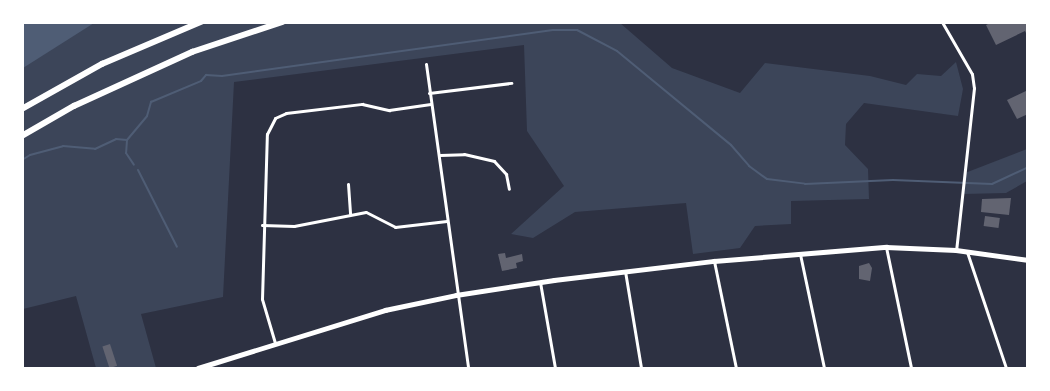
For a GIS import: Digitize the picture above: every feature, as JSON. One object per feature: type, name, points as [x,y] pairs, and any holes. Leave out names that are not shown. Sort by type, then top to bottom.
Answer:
[{"type":"highway","points":[[22,109],[102,64],[201,22]]},
{"type":"highway","points":[[22,136],[74,106],[192,52],[282,22]]},
{"type":"main road","points":[[198,368],[385,310],[456,295],[540,282],[714,261],[886,247],[956,250],[1028,260]]},
{"type":"street","points":[[942,22],[972,74],[974,88],[956,250]]},
{"type":"street","points":[[426,64],[430,104],[440,156],[456,295],[468,368]]},
{"type":"street","points":[[429,93],[511,83]]},
{"type":"street","points":[[275,343],[262,298],[262,225],[267,134],[275,118],[286,113],[362,104],[389,110],[430,104]]},
{"type":"street","points":[[440,156],[464,154],[494,161],[506,174],[509,189]]},
{"type":"street","points":[[348,184],[350,214]]},
{"type":"street","points":[[262,225],[294,226],[350,214],[371,212],[401,227],[447,221]]},
{"type":"street","points":[[886,247],[911,368]]},
{"type":"street","points":[[967,252],[1006,368]]},
{"type":"street","points":[[800,254],[824,368]]},
{"type":"street","points":[[714,261],[736,368]]},
{"type":"street","points":[[625,271],[641,368]]},
{"type":"street","points":[[540,282],[555,368]]},
{"type":"shaded area","points":[[23,22],[94,22],[94,23],[23,68]]},
{"type":"shaded area","points":[[22,23],[620,23],[672,68],[740,93],[765,63],[870,76],[906,85],[917,74],[941,76],[956,62],[963,89],[958,116],[864,103],[846,124],[845,145],[868,169],[869,199],[791,201],[791,224],[755,226],[740,248],[693,254],[686,203],[575,212],[533,238],[511,234],[564,186],[527,131],[524,45],[234,82],[223,297],[141,314],[156,368],[96,368],[76,296],[23,309]]},
{"type":"shaded area","points":[[1027,149],[1027,181],[1006,193],[963,194],[965,173]]},
{"type":"building","points":[[992,22],[1028,22],[1028,37],[1025,31],[996,45],[986,25]]},
{"type":"building","points":[[1028,90],[1028,114],[1017,119],[1007,100]]},
{"type":"building","points":[[1011,198],[1009,215],[981,212],[982,199]]},
{"type":"building","points":[[985,216],[1000,218],[998,228],[984,226]]},
{"type":"building","points":[[505,253],[506,258],[522,254],[523,261],[516,263],[517,268],[502,271],[498,254]]},
{"type":"building","points":[[869,263],[872,268],[870,281],[859,279],[859,266]]},
{"type":"building","points":[[110,344],[117,366],[109,368],[102,346]]},
{"type":"waterway","points":[[22,160],[30,155],[63,146],[95,149],[116,139],[127,140],[147,116],[151,102],[201,81],[206,75],[222,76],[553,30],[577,30],[617,51],[731,145],[749,166],[767,179],[805,184],[893,180],[992,184],[1028,167]]},
{"type":"waterway","points":[[127,140],[126,153],[134,165]]},
{"type":"waterway","points":[[138,170],[177,247]]}]
